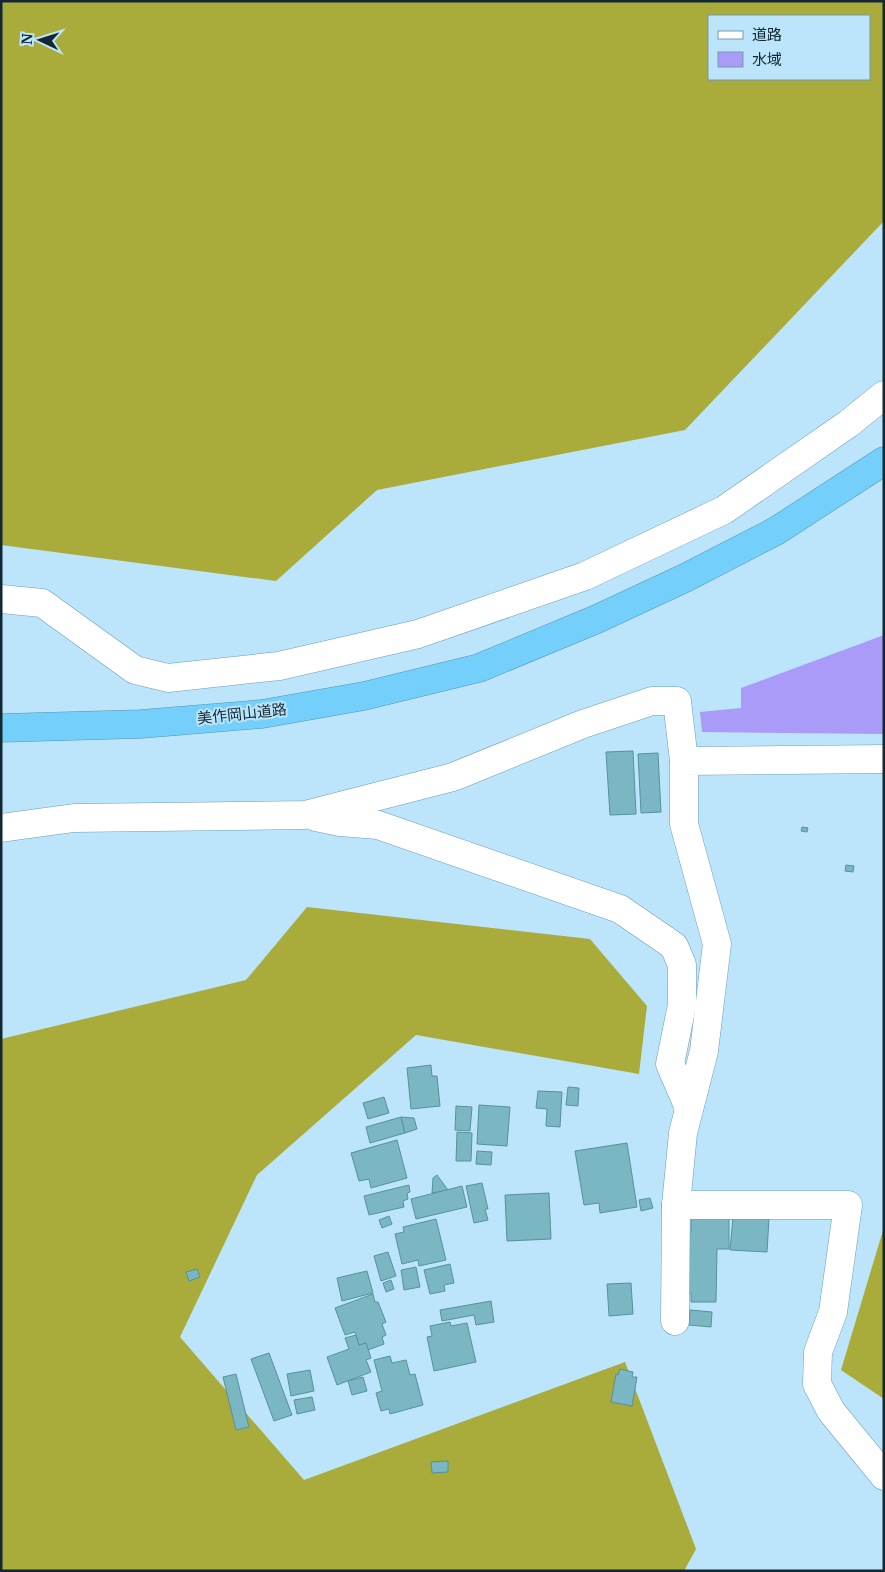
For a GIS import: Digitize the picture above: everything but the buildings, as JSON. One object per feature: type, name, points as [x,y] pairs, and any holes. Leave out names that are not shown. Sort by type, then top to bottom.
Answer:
[{"type":"highway","name":"美作岡山道路","points":[[1,728],[142,724],[262,714],[364,696],[479,668],[597,619],[685,578],[776,531],[884,461]]},
{"type":"street","points":[[1,599],[42,603],[135,670],[168,678],[279,666],[298,662],[418,634],[585,576],[724,510],[848,424],[884,396]]},
{"type":"street","points":[[305,815],[453,778],[583,724],[652,701],[677,701],[684,762],[684,824],[717,944],[704,1051],[683,1133],[676,1205],[675,1321]]},
{"type":"street","points":[[684,762],[884,759]]},
{"type":"street","points":[[1,828],[74,818],[305,815],[340,822],[378,825],[620,909],[674,946],[682,965],[682,1005],[670,1064],[690,1108]]},
{"type":"street","points":[[676,1205],[848,1205],[833,1312],[818,1352],[817,1384],[831,1411],[884,1476]]},
{"type":"shaded area","points":[[1,1],[884,1],[884,221],[685,430],[377,490],[276,581],[1,545]]},
{"type":"shaded area","points":[[307,907],[590,939],[647,1006],[639,1074],[416,1035],[257,1175],[180,1337],[304,1480],[625,1362],[696,1549],[684,1571],[1,1571],[1,1039],[246,980]]},
{"type":"shaded area","points":[[884,1227],[884,1399],[841,1370]]},
{"type":"water","points":[[884,635],[884,734],[702,732],[700,712],[741,708],[741,688]]}]
